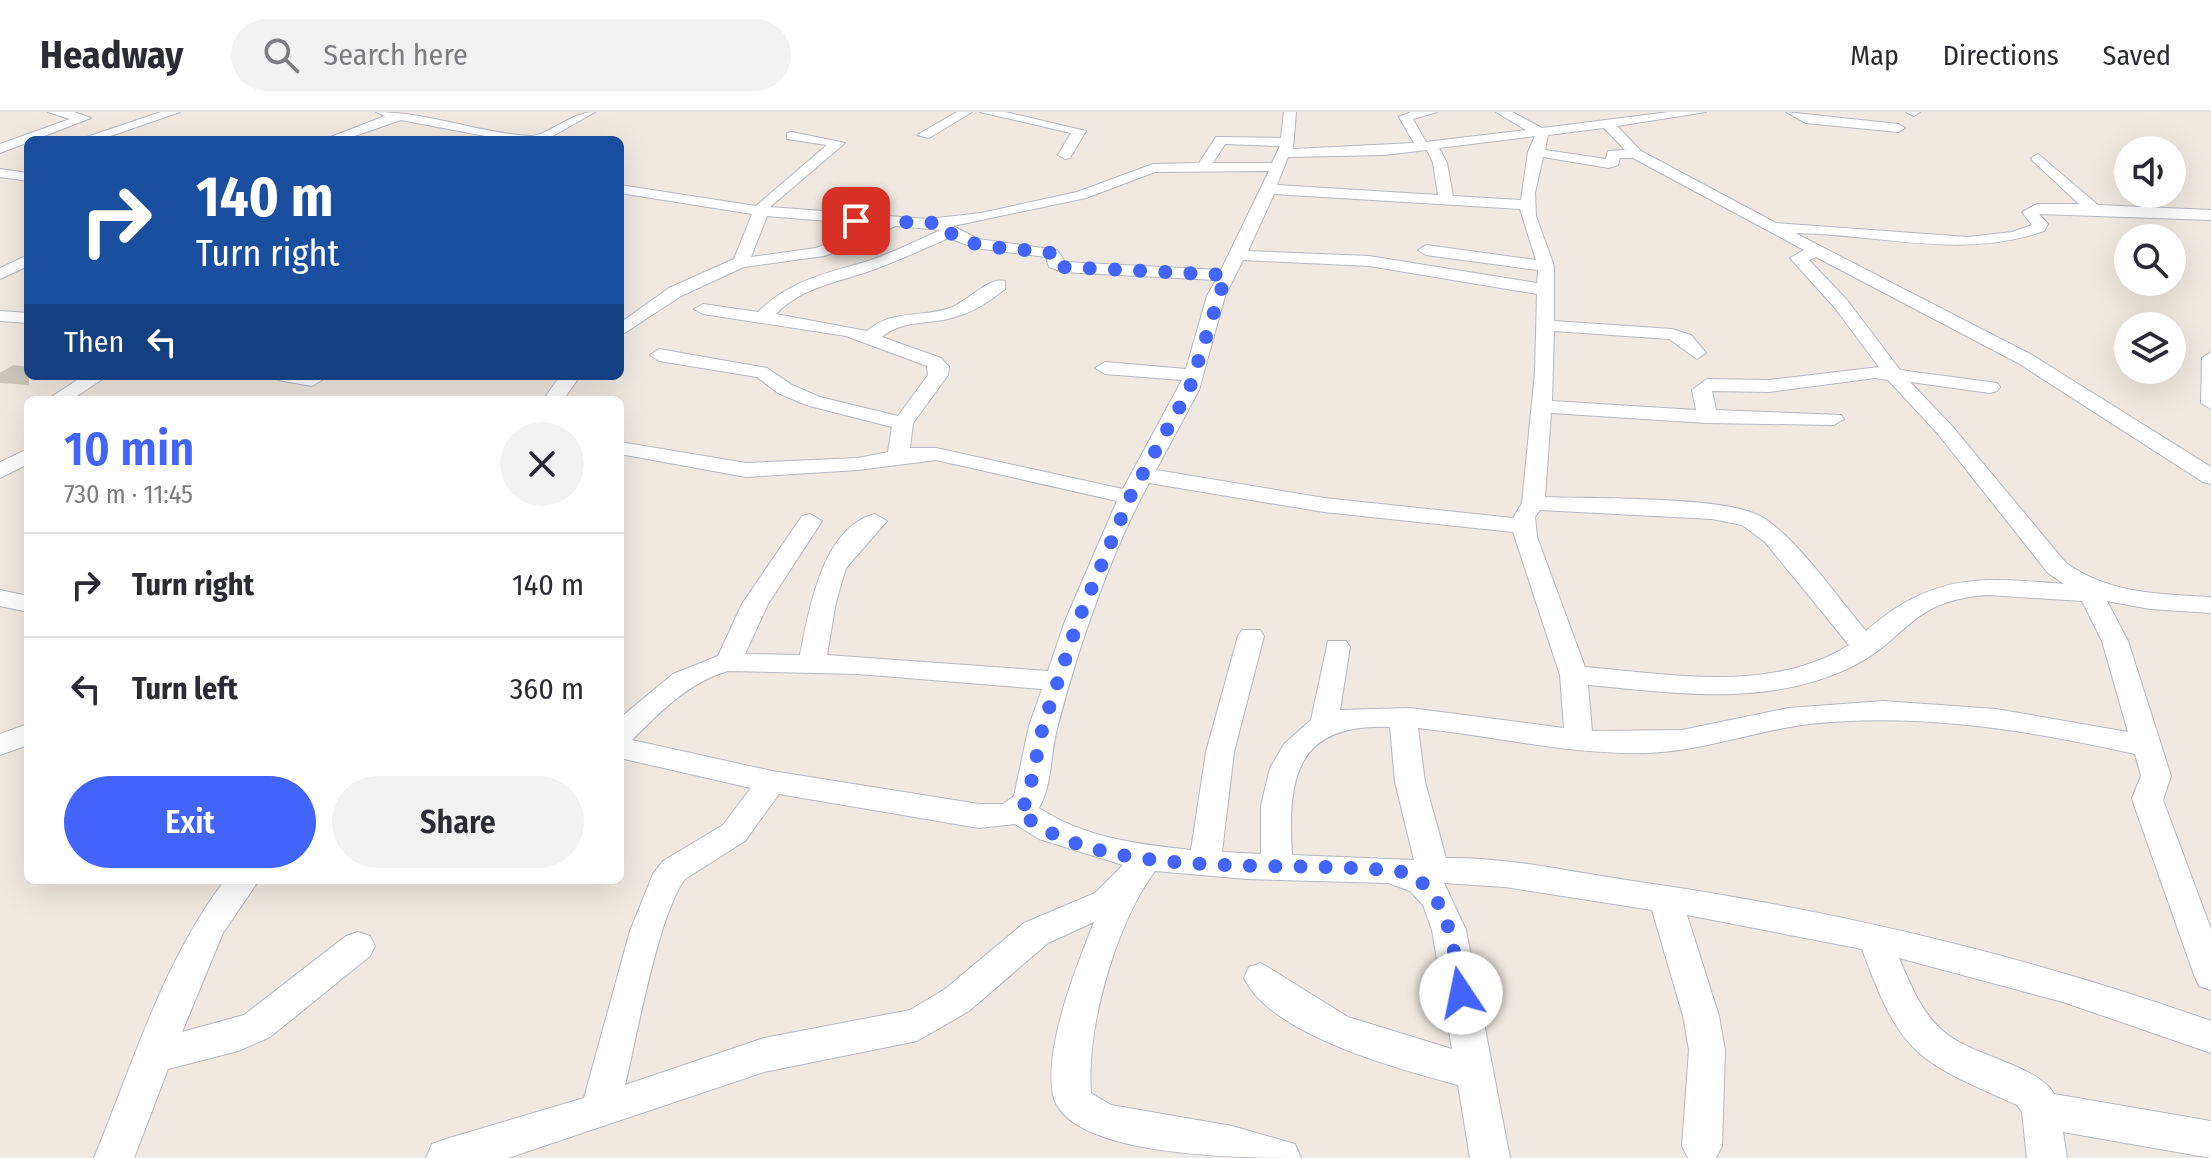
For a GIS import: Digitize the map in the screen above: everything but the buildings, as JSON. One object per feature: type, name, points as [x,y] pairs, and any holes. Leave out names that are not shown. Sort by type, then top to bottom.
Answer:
[{"type":"street","points":[[36,136],[85,118],[54,112]]},
{"type":"street","points":[[98,136],[174,112]]},
{"type":"street","points":[[382,112],[404,113],[508,136]]},
{"type":"street","points":[[544,136],[589,112]]},
{"type":"street","points":[[924,135],[966,112]]},
{"type":"street","points":[[986,112],[1079,131],[1065,155]]},
{"type":"street","points":[[624,749],[772,782],[979,816],[1006,815],[1018,810],[1029,794],[1043,726],[1057,681],[1130,497],[1178,414],[1194,375],[1212,310],[1279,162],[1290,112]]},
{"type":"street","points":[[1431,112],[1405,117],[1440,163],[1446,200]]},
{"type":"street","points":[[1502,112],[1539,142],[1609,164],[1613,162],[1613,154],[1636,154]]},
{"type":"street","points":[[763,317],[781,299],[806,286],[847,270],[869,266],[946,228],[1081,195],[1148,169],[1279,162],[1427,146],[1539,142],[1609,125],[1700,112]]},
{"type":"street","points":[[1792,112],[1806,119],[1898,128]]},
{"type":"street","points":[[341,136],[404,113]]},
{"type":"street","points":[[1609,125],[1636,154],[1815,252],[2025,359],[2211,477]]},
{"type":"street","points":[[741,262],[759,211],[783,186],[838,143],[792,136]]},
{"type":"street","points":[[0,149],[24,140]]},
{"type":"street","points":[[1204,167],[1221,140],[1279,162],[1446,200],[1528,205]]},
{"type":"street","points":[[1539,142],[1528,205],[1546,266],[1547,325],[1542,406],[1529,514],[1535,570],[1574,675],[1579,741]]},
{"type":"street","points":[[2038,158],[2065,186],[2094,209]]},
{"type":"street","points":[[5,167],[24,175]]},
{"type":"street","points":[[624,190],[759,211],[946,228],[976,244],[1051,253],[1056,257],[1055,264],[1062,267],[1361,260],[1546,290]]},
{"type":"street","points":[[1770,228],[1846,231],[1904,240],[1973,240],[2038,228],[2032,210],[2094,209],[2211,215]]},
{"type":"street","points":[[624,328],[675,292],[741,262],[801,257],[862,240],[889,223]]},
{"type":"street","points":[[1426,250],[1546,266]]},
{"type":"street","points":[[1815,252],[1798,258],[1841,304],[1895,374],[2057,568],[2090,592],[2115,641],[2156,776],[2154,789],[2147,798],[2149,805],[2211,975]]},
{"type":"street","points":[[0,274],[24,262]]},
{"type":"street","points":[[871,337],[888,321],[945,315],[999,285]]},
{"type":"street","points":[[703,309],[871,337],[924,357],[939,367],[938,375],[903,423],[898,457]]},
{"type":"street","points":[[0,316],[24,318]]},
{"type":"street","points":[[1547,325],[1591,331],[1676,335],[1697,353]]},
{"type":"street","points":[[659,355],[760,372],[773,377],[784,389],[876,419],[903,423]]},
{"type":"street","points":[[2211,358],[2211,403]]},
{"type":"street","points":[[1105,368],[1194,375]]},
{"type":"street","points":[[1707,417],[1702,390],[1707,385],[1769,386],[1866,373],[1990,387]]},
{"type":"street","points":[[64,396],[90,380]]},
{"type":"street","points":[[1542,406],[1707,417],[1834,419]]},
{"type":"street","points":[[624,449],[746,470],[858,464],[936,454],[1130,497]]},
{"type":"street","points":[[0,471],[24,457]]},
{"type":"street","points":[[1143,475],[1324,505],[1529,514],[1712,512],[1750,520],[1773,537],[1864,646]]},
{"type":"street","points":[[728,662],[755,604],[810,521]]},
{"type":"street","points":[[812,664],[831,570],[847,544],[875,521]]},
{"type":"street","points":[[1574,675],[1720,686],[1783,680],[1823,668],[1864,646],[1917,604],[1934,595],[1990,588],[2090,592],[2211,605]]},
{"type":"street","points":[[0,598],[24,603]]},
{"type":"street","points":[[1205,862],[1220,752],[1251,636]]},
{"type":"street","points":[[1324,725],[1337,647]]},
{"type":"street","points":[[624,731],[678,684],[703,669],[728,662],[812,664],[1057,681]]},
{"type":"street","points":[[1277,865],[1275,809],[1285,764],[1310,735],[1338,720],[1403,718],[1579,741],[1660,742],[1699,738],[1760,723],[1847,712],[2048,724],[2145,746]]},
{"type":"street","points":[[1403,718],[1421,871],[1425,883],[1439,902],[1449,930],[1490,1158]]},
{"type":"street","points":[[0,745],[24,736]]},
{"type":"street","points":[[599,1112],[647,931],[664,883],[674,870],[734,833],[772,782]]},
{"type":"street","points":[[1018,810],[1054,836],[1147,857],[1494,873],[1665,897],[1875,939],[2103,1001],[2211,1037]]},
{"type":"street","points":[[1147,857],[1125,887],[1106,928],[1077,1039],[1071,1092],[1077,1106],[1092,1118],[1115,1124],[1281,1158]]},
{"type":"street","points":[[114,1158],[194,956],[211,923],[240,884]]},
{"type":"street","points":[[446,1158],[599,1112],[764,1055],[917,1025],[957,1000],[1036,933],[1059,920],[1107,902],[1125,887]]},
{"type":"street","points":[[1665,897],[1694,991],[1707,1050],[1702,1146]]},
{"type":"street","points":[[1875,939],[1899,998],[1929,1042],[1946,1054],[2030,1093],[2039,1103],[2047,1158]]},
{"type":"street","points":[[155,1055],[238,1035],[257,1026],[358,946]]},
{"type":"street","points":[[1261,978],[1289,1004],[1316,1021],[1390,1049],[1475,1072]]},
{"type":"street","points":[[2041,1110],[2211,1140]]},
{"type":"route","points":[[856,221],[943,223],[948,233],[965,242],[1051,253],[1057,259],[1055,264],[1062,267],[1226,275],[1216,296],[1189,390],[1166,437],[1130,497],[1078,621],[1043,726],[1027,802],[1018,810],[1033,824],[1054,836],[1128,854],[1188,861],[1409,873],[1425,883],[1439,902],[1449,930],[1461,993]]}]
